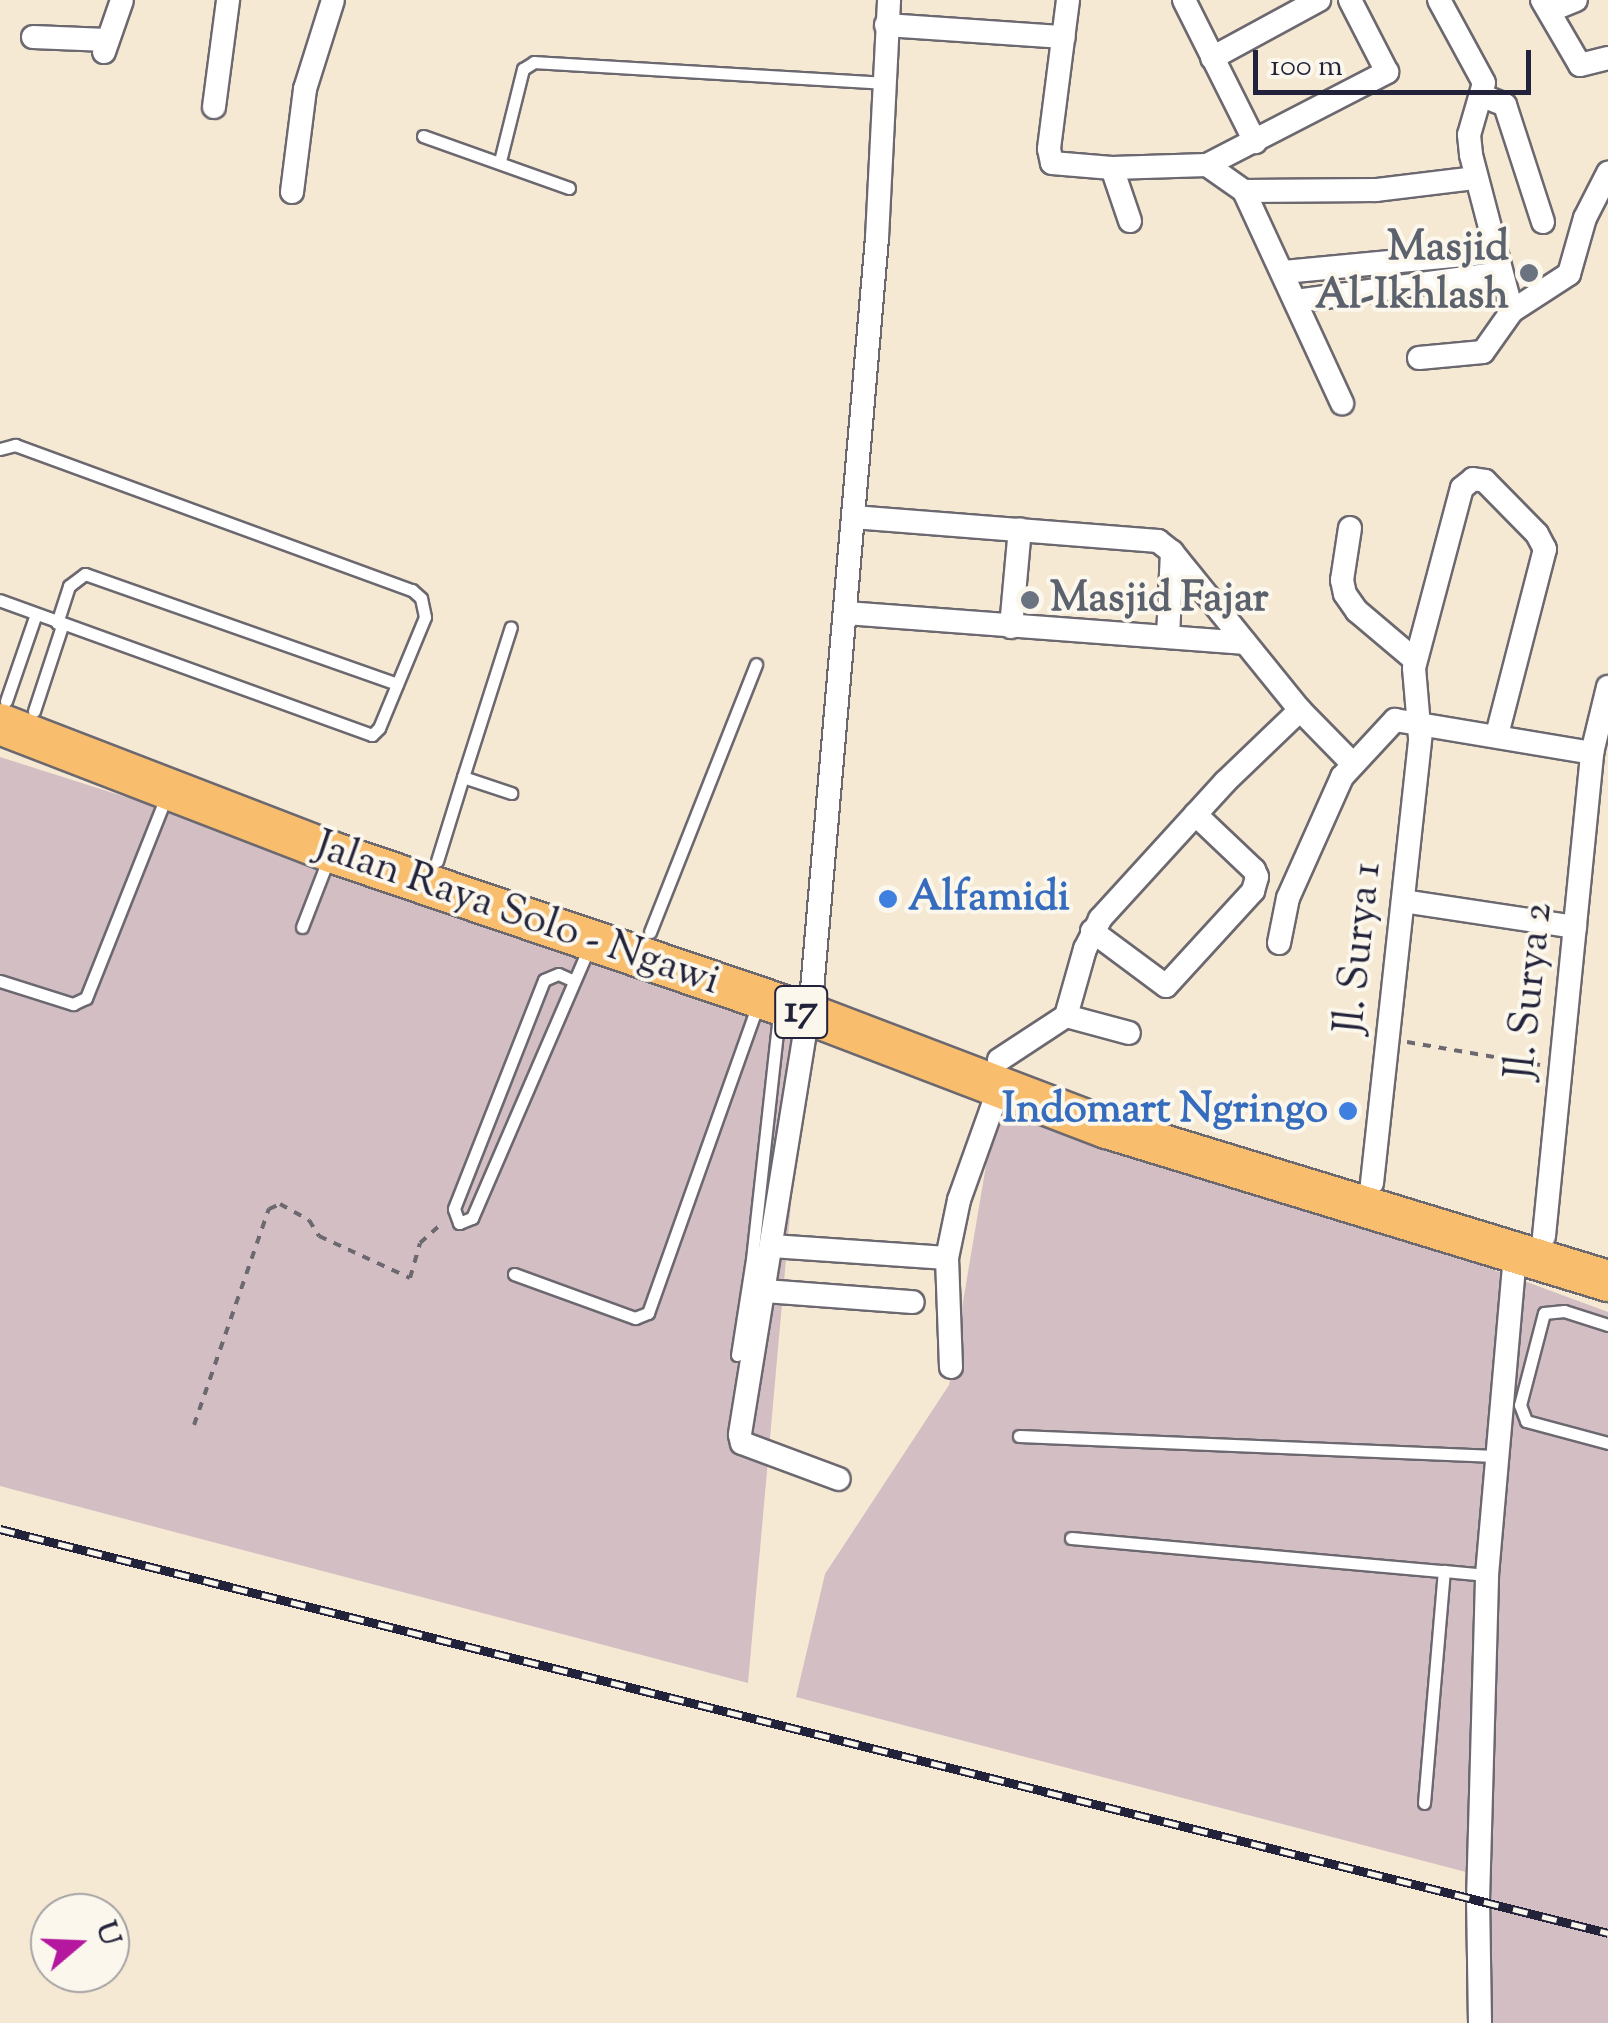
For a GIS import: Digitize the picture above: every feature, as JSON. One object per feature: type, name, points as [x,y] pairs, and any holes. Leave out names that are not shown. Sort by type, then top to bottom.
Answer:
[{"type":"highway","name":"Jalan Raya Solo - Ngawi","points":[[10,708],[280,806],[650,932],[790,1002]]},
{"type":"highway","name":"Jalan Raya Solo - Ngawi","points":[[10,708],[168,788],[331,852],[999,1074],[1117,1105],[1372,1183],[1530,1245],[1608,1282]]},
{"type":"highway","name":"Jalan Raya Solo - Ngawi","points":[[999,1074],[1108,1128],[1530,1245],[1608,1256]]},
{"type":"street","points":[[33,37],[106,46],[122,0]]},
{"type":"street","points":[[214,107],[228,0]]},
{"type":"street","points":[[292,192],[305,89],[333,0]]},
{"type":"street","points":[[839,1479],[740,1440],[772,1246],[790,1002],[846,613],[878,238],[889,0]]},
{"type":"street","points":[[1068,0],[1049,157],[1058,164],[1112,168],[1208,165],[1387,72],[1350,0]]},
{"type":"street","points":[[1184,0],[1255,142]]},
{"type":"street","points":[[1212,58],[1319,0]]},
{"type":"street","points":[[1439,0],[1484,90],[1505,105],[1543,222]]},
{"type":"street","points":[[1576,0],[1546,6],[1580,65],[1608,58]]},
{"type":"street","points":[[886,25],[1064,37]]},
{"type":"street","points":[[1484,90],[1469,135],[1476,178],[1512,311]]},
{"type":"street","points":[[1208,165],[1244,191],[1342,403]]},
{"type":"street","points":[[1112,168],[1130,221]]},
{"type":"street","points":[[1419,358],[1483,352],[1512,311],[1569,274],[1585,218],[1608,173]]},
{"type":"street","points":[[1244,191],[1376,190],[1476,178]]},
{"type":"street","points":[[1284,272],[1498,262]]},
{"type":"street","points":[[1296,301],[1498,262]]},
{"type":"street","points":[[1350,528],[1342,580],[1345,594],[1356,611],[1415,660],[1464,483],[1486,481],[1545,549],[1496,734]]},
{"type":"street","points":[[853,517],[1158,541],[1172,552],[1300,710],[1346,757]]},
{"type":"street","points":[[1011,627],[1020,529]]},
{"type":"street","points":[[1168,637],[1172,552]]},
{"type":"street","points":[[846,613],[1246,643]]},
{"type":"street","name":"Jl. Surya 1","points":[[1372,1183],[1421,721],[1415,660]]},
{"type":"street","name":"Jl. Surya 2","points":[[1480,2023],[1478,1901],[1486,1576],[1496,1456],[1561,1068],[1575,927],[1608,687]]},
{"type":"street","points":[[951,1367],[948,1258],[959,1200],[999,1074],[1066,1016],[1092,931],[1195,814],[1300,710]]},
{"type":"street","points":[[1279,943],[1288,898],[1346,757],[1395,720],[1496,734],[1599,741]]},
{"type":"street","points":[[1092,931],[1166,986],[1252,891],[1258,877],[1254,870],[1195,814]]},
{"type":"street","points":[[1402,901],[1575,927]]},
{"type":"street","points":[[1066,1016],[1129,1034]]},
{"type":"street","points":[[772,1246],[948,1258]]},
{"type":"street","points":[[765,1291],[913,1302]]},
{"type":"lane","points":[[500,161],[523,69],[534,62],[886,83]]},
{"type":"lane","points":[[424,136],[568,188]]},
{"type":"lane","points":[[0,449],[15,445],[418,594],[424,616],[379,728],[372,735],[0,600]]},
{"type":"lane","points":[[10,708],[60,624],[69,586],[85,574],[397,684]]},
{"type":"lane","points":[[10,708],[36,614]]},
{"type":"lane","points":[[437,860],[511,627]]},
{"type":"lane","points":[[650,932],[756,664]]},
{"type":"lane","points":[[463,777],[512,793]]},
{"type":"lane","points":[[0,982],[73,1004],[86,998],[168,788]]},
{"type":"lane","points":[[302,927],[331,852]]},
{"type":"lane","points":[[574,981],[558,974],[544,980],[454,1214],[459,1223],[472,1218],[592,941]]},
{"type":"lane","points":[[514,1274],[636,1318],[648,1313],[790,1002]]},
{"type":"lane","points":[[736,1356],[752,1260],[773,1038],[790,1002]]},
{"type":"lane","points":[[1608,1325],[1564,1311],[1544,1313],[1520,1405],[1526,1421],[1608,1443]]},
{"type":"lane","points":[[1019,1436],[1496,1456]]},
{"type":"lane","points":[[1072,1538],[1486,1576]]},
{"type":"lane","points":[[1424,1803],[1444,1571]]},
{"type":"path","points":[[1388,1039],[1561,1068]]},
{"type":"path","points":[[194,1425],[268,1208],[280,1204],[308,1220],[320,1236],[410,1278],[420,1243],[454,1214]]},
{"type":"shaded area","points":[[0,757],[808,1014],[748,1683],[0,1486]]},
{"type":"shaded area","points":[[999,1088],[1608,1312],[1608,2023],[1483,2023],[1489,1878],[796,1697],[825,1574],[949,1385]]},
{"type":"railway","points":[[0,1529],[1608,1933]]},
{"type":"place","name":"Masjid Al-Ikhlash","points":[[1529,273]]},
{"type":"place","name":"Masjid Fajar","points":[[1030,600]]},
{"type":"place","name":"Alfamidi","points":[[888,899]]},
{"type":"place","name":"Indomart Ngringo","points":[[1348,1111]]}]
